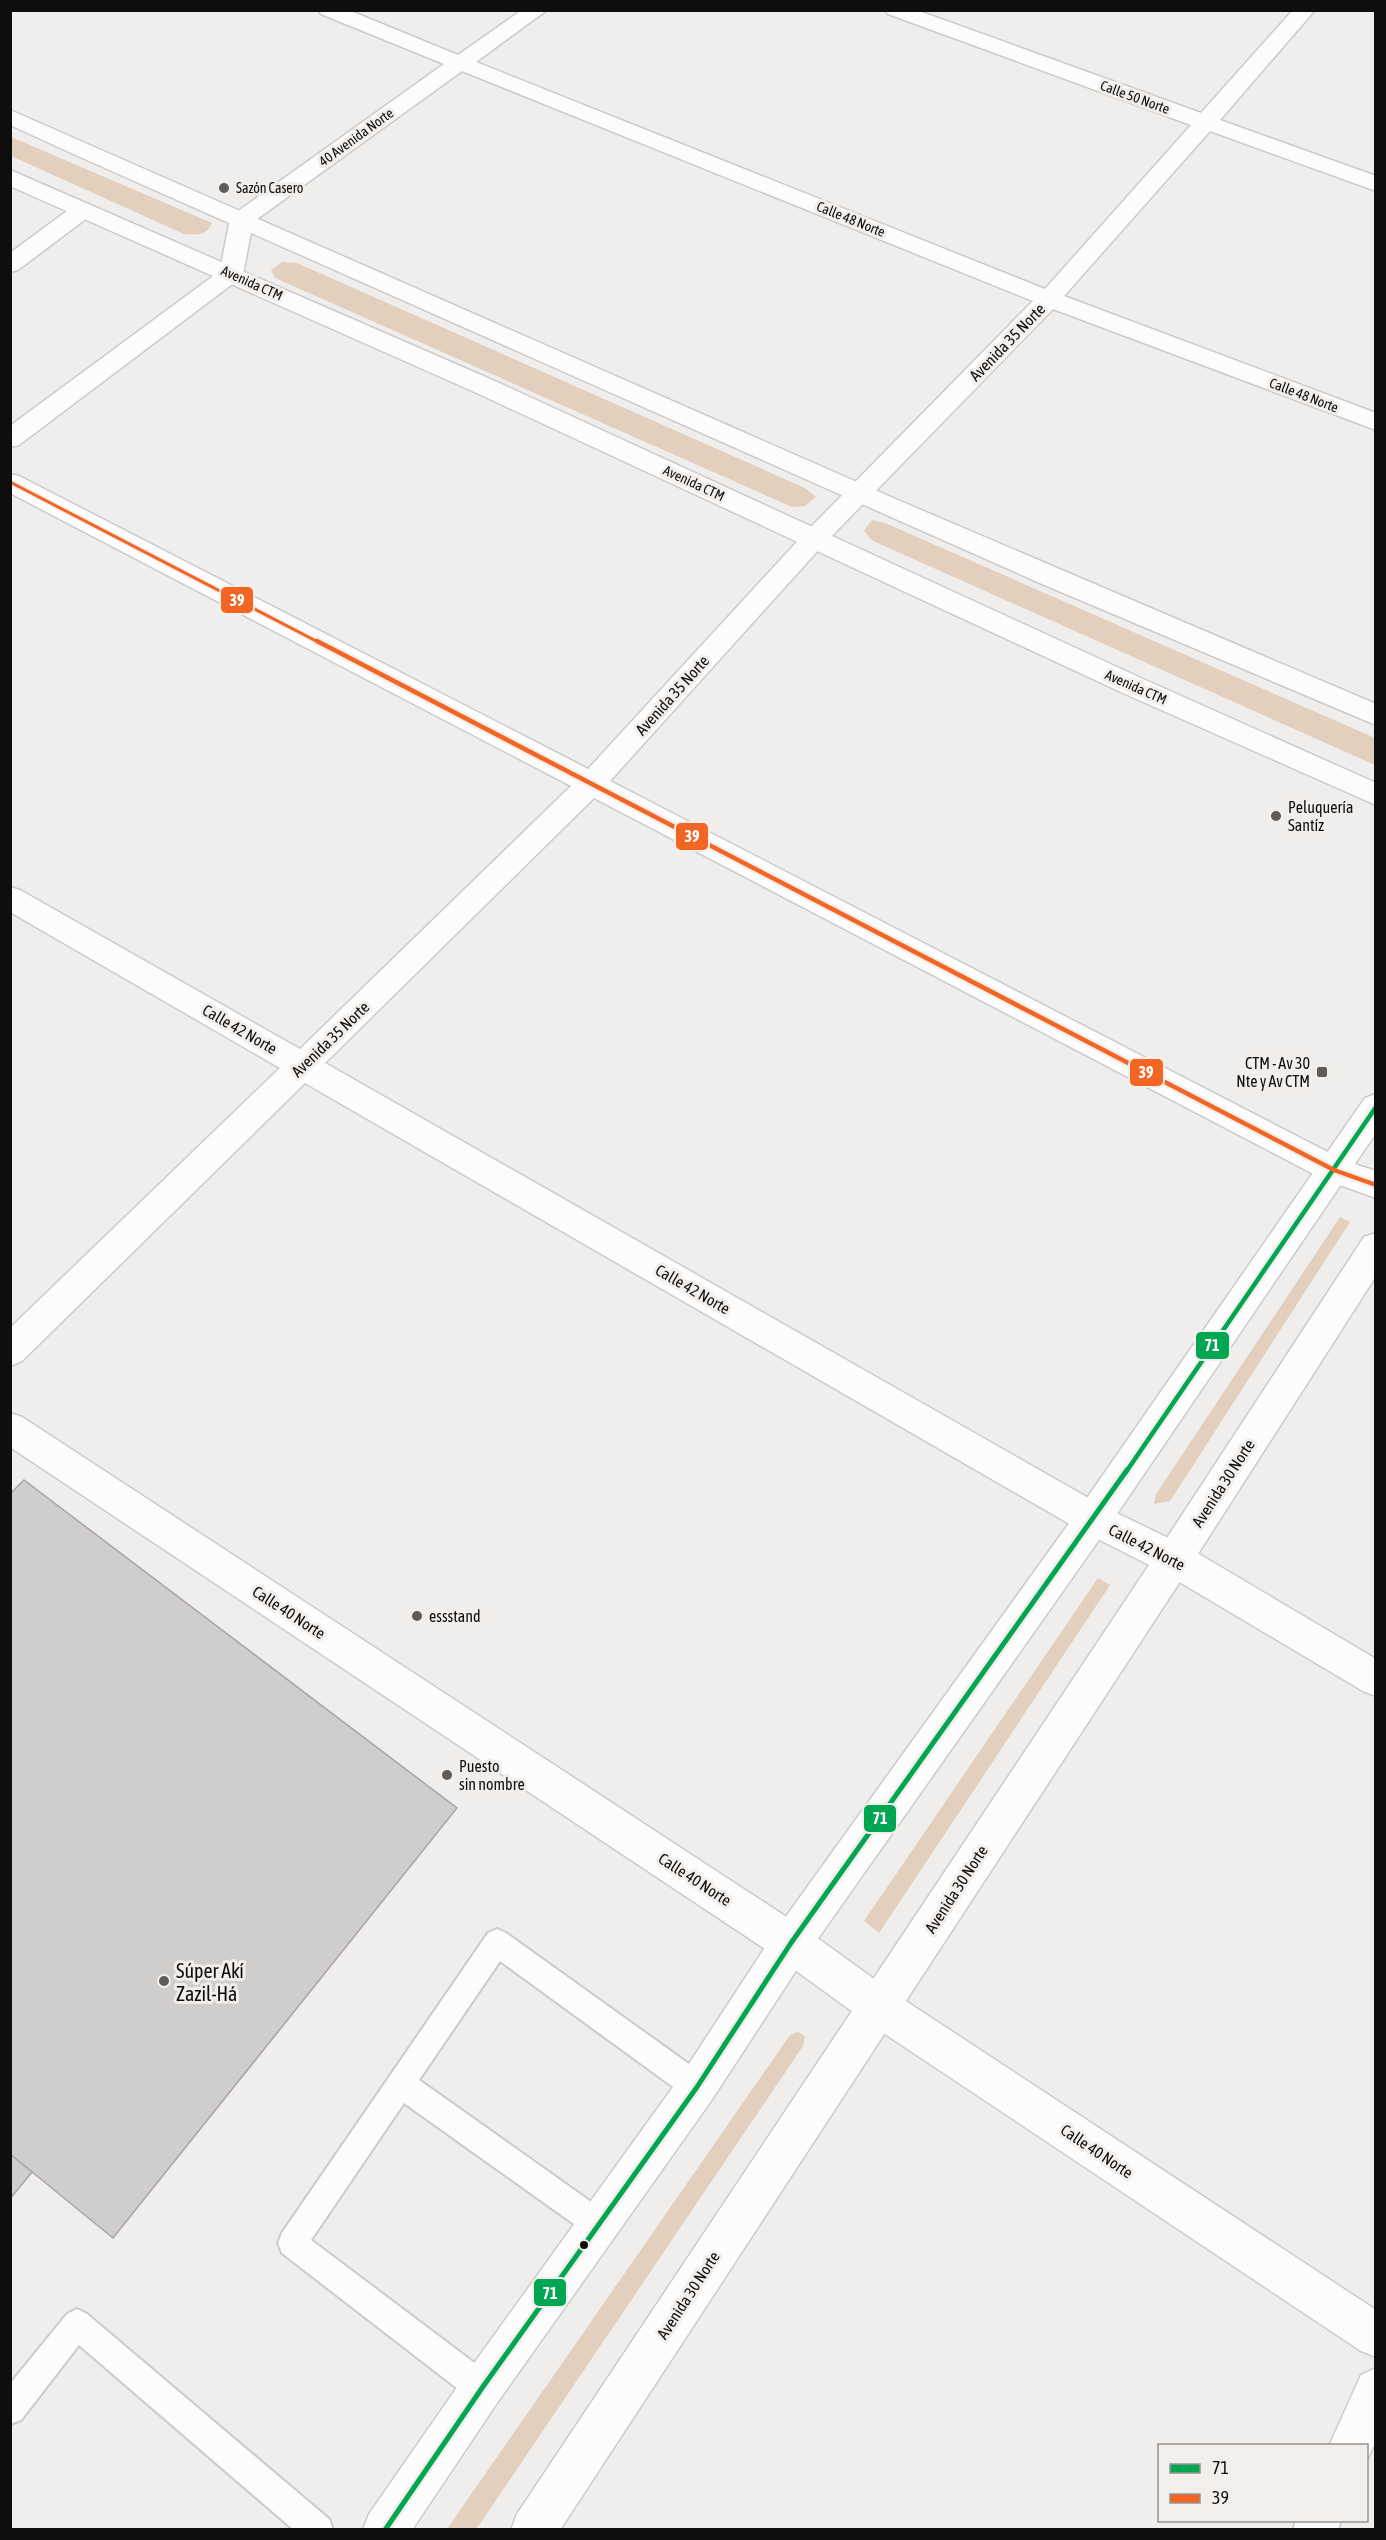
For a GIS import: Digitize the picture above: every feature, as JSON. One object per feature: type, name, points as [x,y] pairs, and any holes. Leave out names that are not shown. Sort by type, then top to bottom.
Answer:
[{"type":"street","name":"Calle 48 Norte","points":[[328,10],[1049,299],[1376,422]]},
{"type":"street","name":"40 Avenida Norte","points":[[242,219],[537,10]]},
{"type":"street","name":"Calle 50 Norte","points":[[895,10],[1376,184]]},
{"type":"street","name":"Avenida 35 Norte","points":[[10,1351],[591,784],[814,539],[1049,299],[1305,10]]},
{"type":"street","points":[[10,116],[1177,633],[1376,715]]},
{"type":"street","name":"Avenida CTM","points":[[10,177],[498,393],[1376,795]]},
{"type":"street","points":[[10,265],[83,210]]},
{"type":"street","points":[[10,439],[231,274],[242,219]]},
{"type":"street","points":[[10,482],[1334,1170],[1376,1185]]},
{"type":"street","name":"Calle 42 Norte","points":[[10,898],[1093,1519],[1174,1559],[1376,1679]]},
{"type":"street","points":[[385,2529],[482,2388],[697,2087],[791,1943],[1093,1519],[1376,1107]]},
{"type":"street","name":"Avenida 30 Norte","points":[[533,2529],[1174,1559],[1376,1246]]},
{"type":"street","name":"Calle 40 Norte","points":[[10,1428],[791,1943],[878,2006],[1376,2336]]},
{"type":"street","points":[[1351,2444],[1376,2390]]},
{"type":"lane","points":[[482,2388],[292,2243],[497,1942],[697,2087]]},
{"type":"lane","points":[[401,2084],[598,2224]]},
{"type":"lane","points":[[10,2409],[77,2324],[318,2529]]},
{"type":"shaded area","points":[[11,137],[212,223],[201,234],[184,234],[11,156]]},
{"type":"shaded area","points":[[282,262],[297,263],[805,488],[816,497],[805,506],[792,507],[275,278],[271,270]]},
{"type":"shaded area","points":[[872,520],[885,523],[1375,738],[1375,765],[871,540],[864,530]]},
{"type":"shaded area","points":[[1340,1217],[1350,1222],[1170,1501],[1154,1504],[1156,1494]]},
{"type":"shaded area","points":[[1098,1578],[1110,1585],[879,1933],[864,1921]]},
{"type":"shaded area","points":[[798,2032],[805,2036],[803,2046],[482,2521],[476,2529],[447,2529],[790,2035]]},
{"type":"building","name":"Súper Akí Zazil-Há","points":[[24,1480],[457,1808],[113,2238],[10,2154],[10,1494]]},
{"type":"building","points":[[10,2154],[32,2172],[10,2199]]},
{"type":"transit line","name":"39","points":[[10,482],[1334,1170],[1376,1185]]},
{"type":"transit line","name":"71","points":[[385,2530],[482,2388],[697,2087],[791,1943],[1093,1519],[1376,1107]]},
{"type":"place","name":"Sazón Casero","points":[[224,188]]},
{"type":"place","name":"Peluquería Santíz","points":[[1276,816]]},
{"type":"place","name":"CTM - Av 30 Nte y Av CTM","points":[[1322,1072]]},
{"type":"place","name":"essstand","points":[[417,1616]]},
{"type":"place","name":"Puesto sin nombre","points":[[447,1775]]},
{"type":"place","name":"Súper Akí Zazil-Há","points":[[164,1981]]}]
